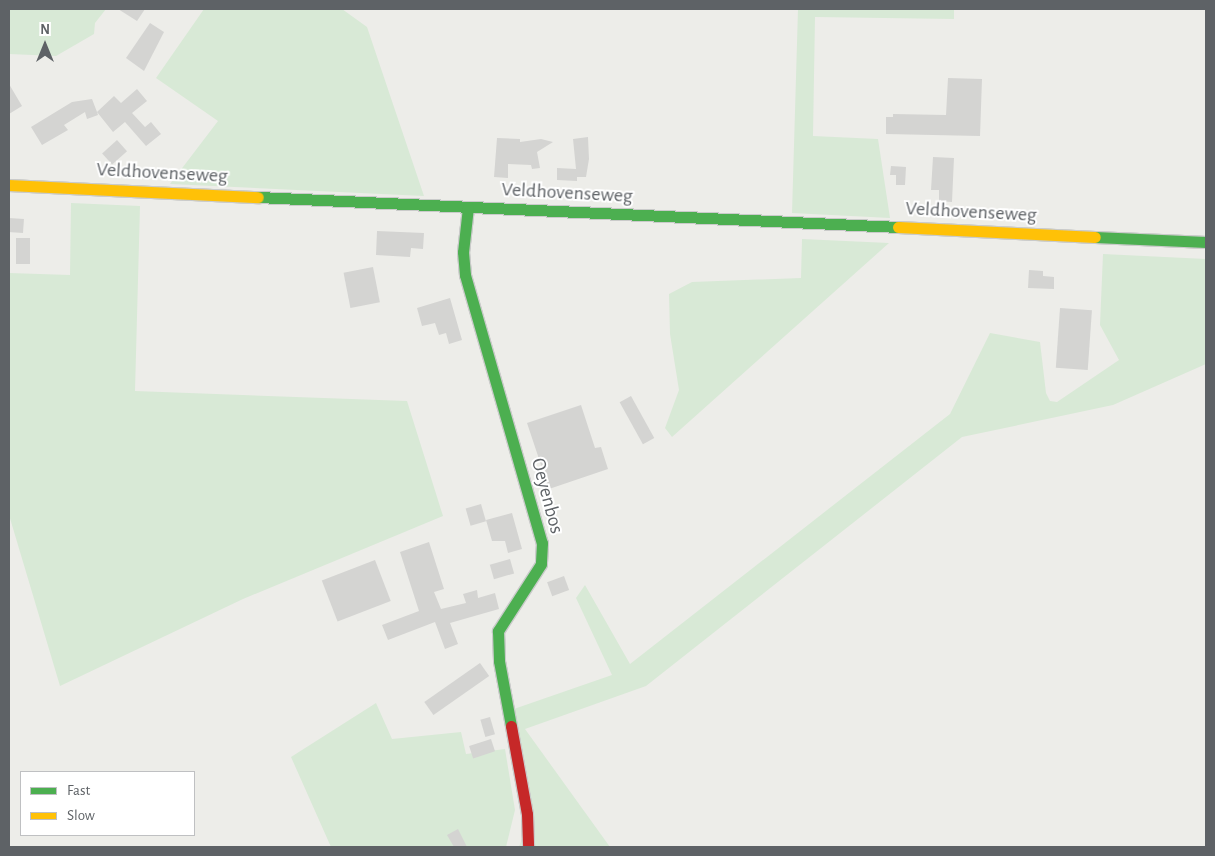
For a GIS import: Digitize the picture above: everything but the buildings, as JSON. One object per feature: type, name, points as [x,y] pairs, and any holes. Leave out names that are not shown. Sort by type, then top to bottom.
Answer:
[{"type":"street","name":"Veldhovenseweg","points":[[9,185],[1206,242]]},
{"type":"street","name":"Oeyenbos","points":[[468,207],[463,252],[465,275],[542,543],[542,564],[498,631],[499,661],[527,814],[528,847]]},
{"type":"green space","points":[[9,9],[106,9],[95,23],[94,34],[56,56],[9,54]]},
{"type":"green space","points":[[204,9],[342,9],[367,27],[424,196],[170,184],[218,121],[156,78]]},
{"type":"green space","points":[[798,9],[954,9],[954,19],[815,17],[813,136],[878,139],[890,218],[792,213]]},
{"type":"green space","points":[[71,203],[140,206],[135,391],[407,401],[443,516],[243,599],[60,686],[9,515],[9,273],[70,275]]},
{"type":"green space","points":[[802,239],[889,243],[672,437],[665,428],[679,390],[670,334],[669,294],[692,282],[801,278]]},
{"type":"green space","points":[[1103,254],[1206,259],[1206,364],[1113,405],[962,437],[646,686],[525,729],[610,847],[519,847],[528,821],[511,710],[612,675],[576,598],[585,585],[630,664],[950,414],[990,333],[1040,342],[1046,393],[1050,401],[1057,402],[1119,360],[1100,325]]},
{"type":"green space","points":[[376,703],[392,739],[461,732],[466,754],[505,749],[515,810],[506,847],[331,847],[291,757]]},
{"type":"traffic: fast","points":[[258,197],[898,227]]},
{"type":"traffic: fast","points":[[468,207],[463,252],[465,275],[542,543],[541,564],[498,631],[499,661],[511,726]]},
{"type":"traffic: fast","points":[[1095,237],[1206,242]]},
{"type":"traffic: slow","points":[[9,185],[258,197]]},
{"type":"traffic: slow","points":[[898,227],[1095,237]]},
{"type":"traffic: jam","points":[[511,726],[527,814],[528,847]]}]
